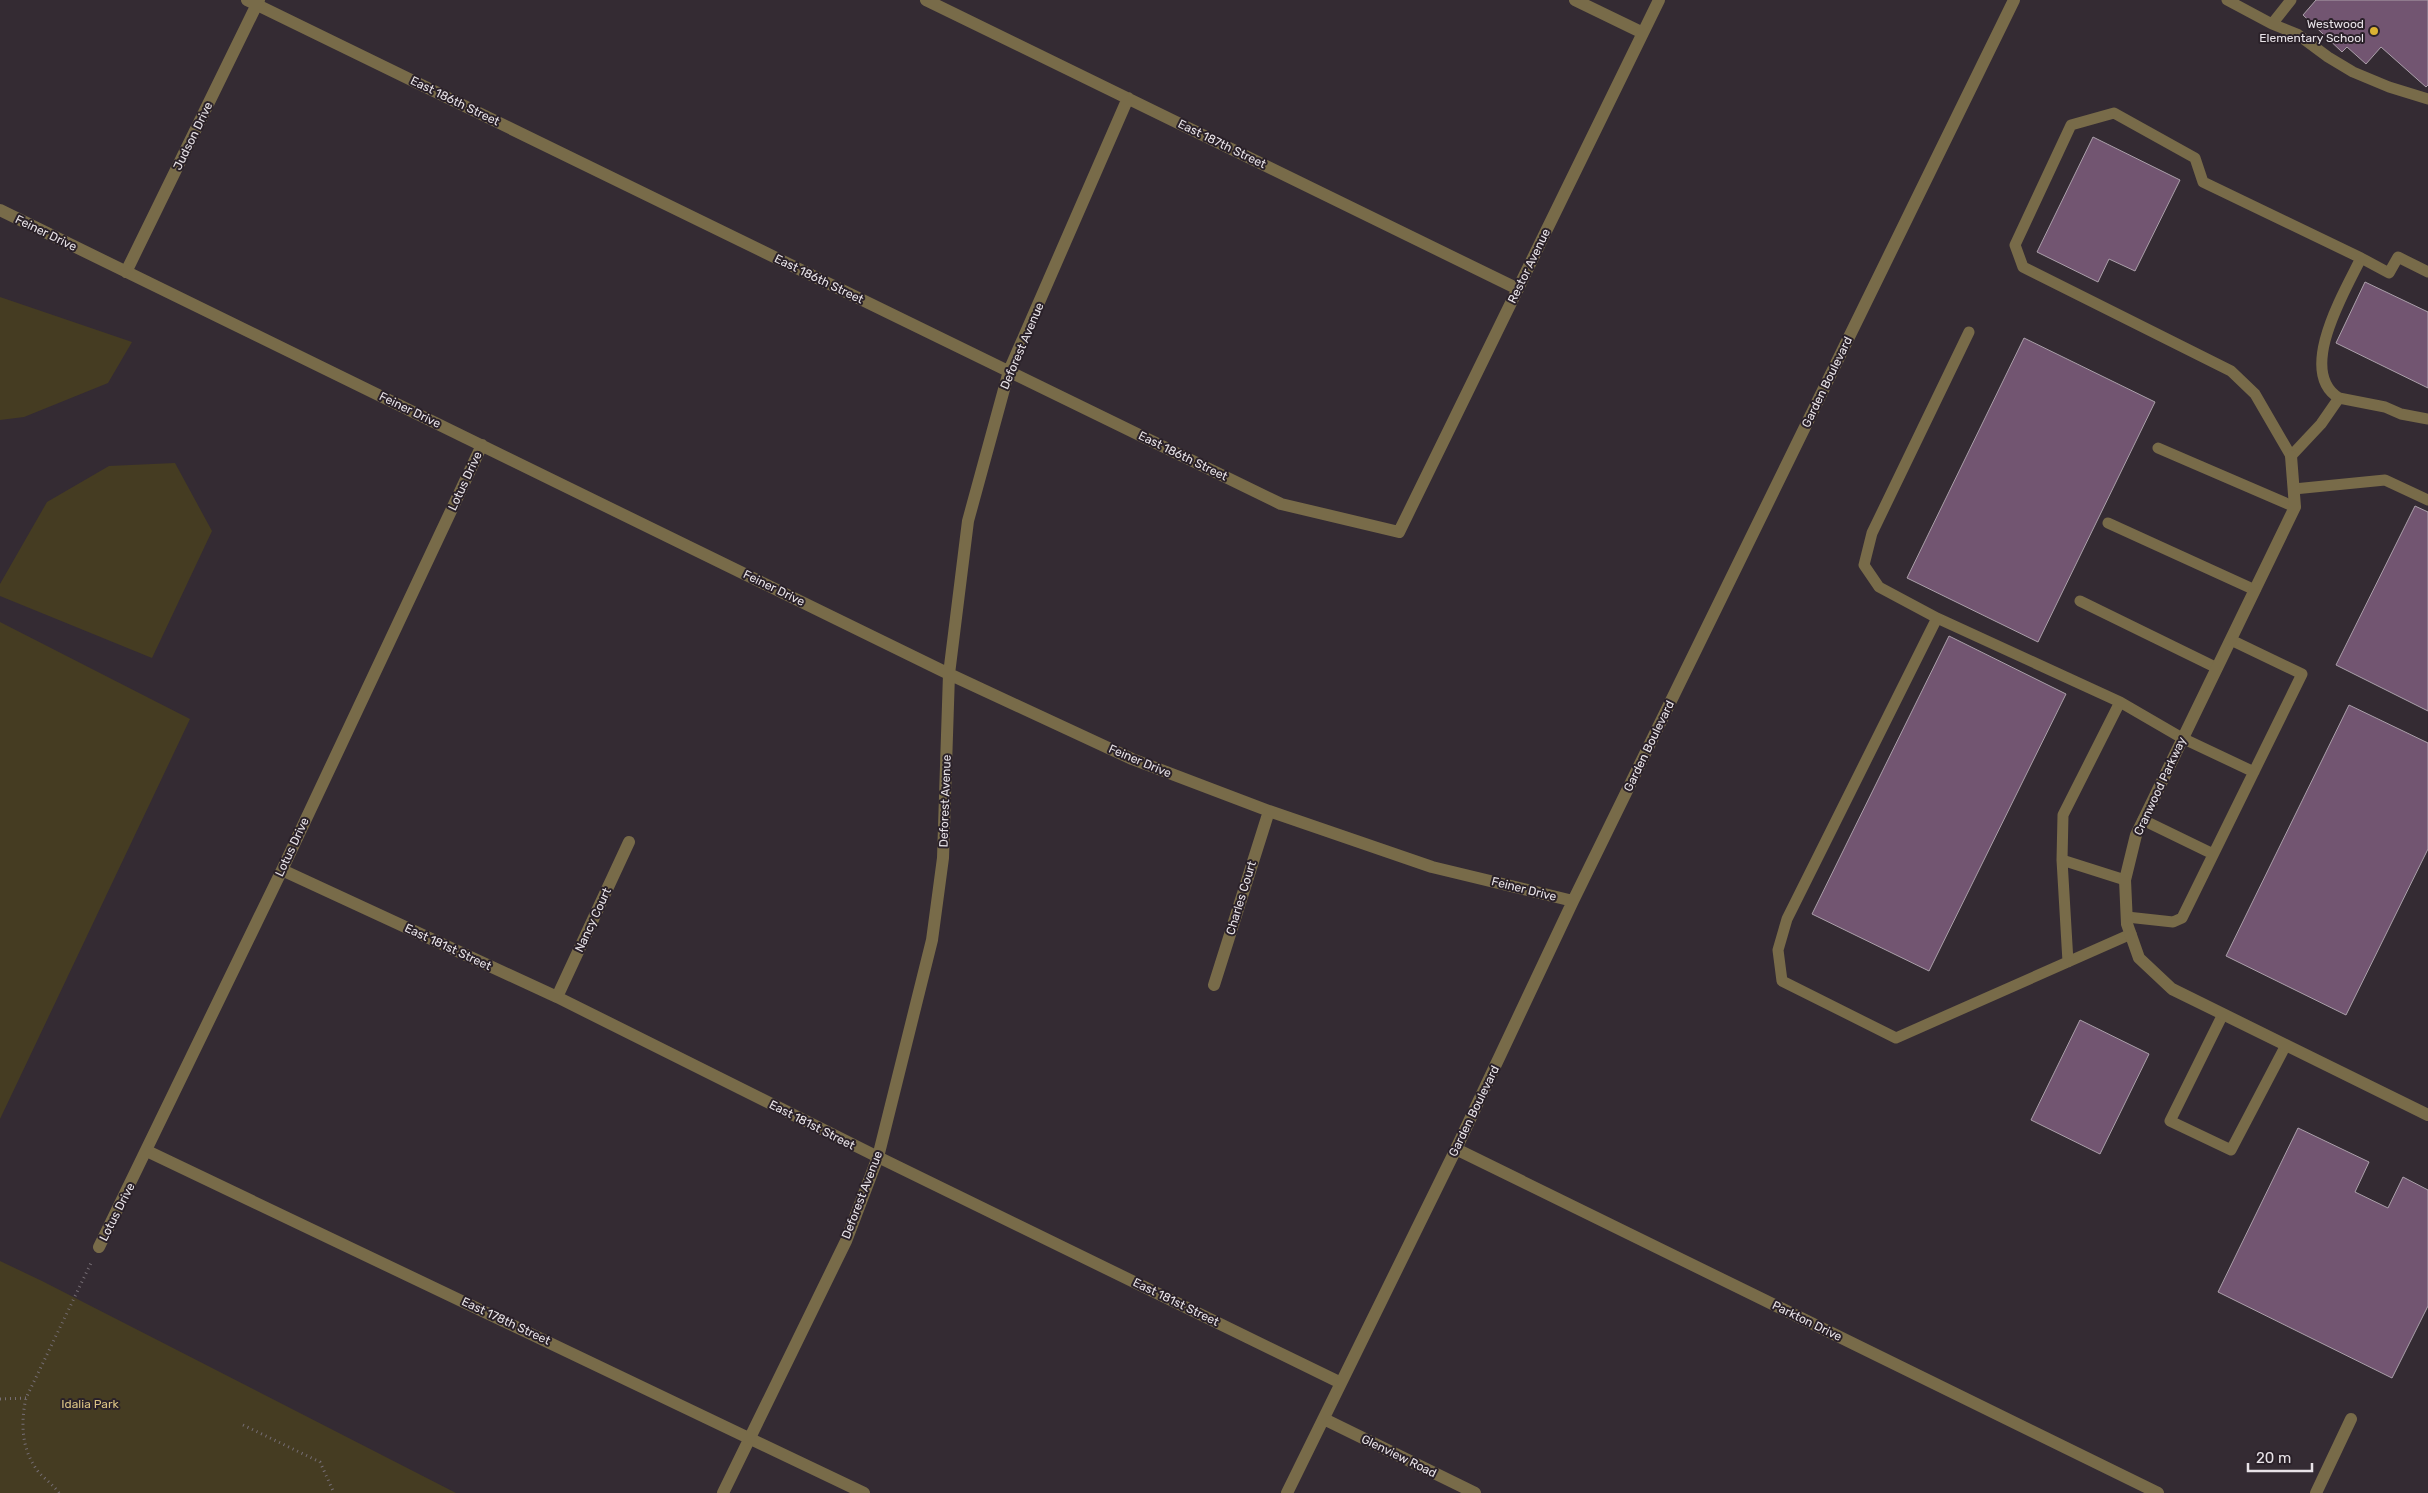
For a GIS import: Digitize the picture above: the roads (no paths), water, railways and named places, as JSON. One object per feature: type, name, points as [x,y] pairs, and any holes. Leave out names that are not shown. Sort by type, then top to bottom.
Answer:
[{"type":"street","name":"East 187th Street","points":[[926,0],[1518,289]]},
{"type":"street","points":[[1575,0],[1643,33]]},
{"type":"street","name":"Restor Avenue","points":[[1400,532],[1659,0]]},
{"type":"street","name":"Garden Boulevard","points":[[1287,1493],[1456,1149],[1573,901],[2014,0]]},
{"type":"street","name":"Judson Drive","points":[[126,272],[254,2]]},
{"type":"street","name":"East 186th Street","points":[[254,2],[1281,504],[1400,532]]},
{"type":"street","name":"Deforest Avenue","points":[[723,1493],[846,1241],[878,1157],[932,940],[943,858],[950,674],[968,521],[1009,372],[1128,98]]},
{"type":"street","name":"Feiner Drive","points":[[0,210],[950,674],[1132,759],[1269,811],[1432,866],[1573,901]]},
{"type":"street","name":"Lotus Drive","points":[[99,1247],[282,870],[482,446]]},
{"type":"street","name":"Cranwood Parkway","points":[[2291,456],[2295,507],[2136,835],[2125,880],[2127,917],[2139,958],[2172,989],[2428,1115]]},
{"type":"street","name":"Charles Court","points":[[1214,986],[1269,811]]},
{"type":"street","name":"Nancy Court","points":[[557,997],[629,842]]},
{"type":"street","name":"East 181st Street","points":[[282,870],[557,997],[878,1157],[1341,1383]]},
{"type":"street","name":"Parkton Drive","points":[[1456,1149],[2158,1493]]},
{"type":"street","name":"East 178th Street","points":[[147,1151],[864,1493]]},
{"type":"street","name":"Glenview Road","points":[[1324,1419],[1475,1493]]},
{"type":"street","points":[[2316,1493],[2351,1419]]},
{"type":"lane","points":[[2227,0],[2272,24],[2297,34],[2328,58],[2353,72],[2390,88],[2428,99]]},
{"type":"lane","points":[[2272,24],[2291,0]]},
{"type":"lane","points":[[2339,398],[2321,424],[2291,456],[2255,394],[2231,371],[2024,267],[2015,245],[2071,125],[2114,113],[2195,158],[2203,182],[2389,273],[2398,257],[2428,272]]},
{"type":"lane","points":[[2361,258],[2340,301],[2327,334],[2320,359],[2323,382],[2331,394],[2339,398],[2385,407],[2401,414],[2428,419]]},
{"type":"lane","points":[[1969,332],[1872,533],[1864,565],[1879,587],[1937,618],[2120,702],[2182,738],[2254,772]]},
{"type":"lane","points":[[2158,448],[2295,507]]},
{"type":"lane","points":[[2294,489],[2385,480],[2428,500]]},
{"type":"lane","points":[[2108,523],[2255,590]]},
{"type":"lane","points":[[2080,601],[2217,668]]},
{"type":"lane","points":[[1937,618],[1787,919],[1778,950],[1782,981],[1896,1038],[2131,934]]},
{"type":"lane","points":[[2127,917],[2172,922],[2182,918],[2302,674],[2231,640]]},
{"type":"lane","points":[[2068,962],[2062,860],[2063,815],[2120,702]]},
{"type":"lane","points":[[2143,820],[2213,854]]},
{"type":"lane","points":[[2062,860],[2125,880]]},
{"type":"lane","points":[[2223,1014],[2170,1121],[2231,1150],[2286,1045]]},
{"type":"place","name":"Westwood Elementary School","points":[[2374,31]]},
{"type":"park label","name":"Idalia Park","points":[[90,1404]]}]
